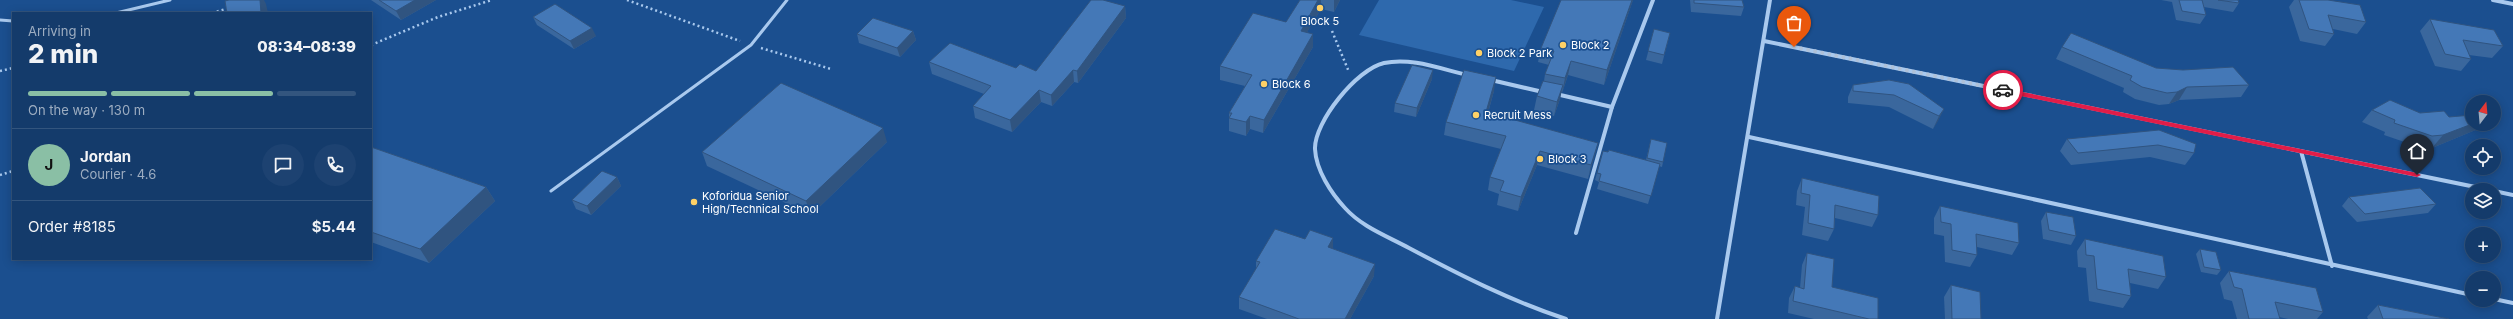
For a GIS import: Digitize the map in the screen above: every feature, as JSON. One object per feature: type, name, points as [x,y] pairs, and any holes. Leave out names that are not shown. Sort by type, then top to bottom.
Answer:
[{"type":"street","points":[[1576,233],[1612,107],[1653,0]]},
{"type":"street","points":[[1717,319],[1749,137],[1770,0]]},
{"type":"street","points":[[2493,0],[2513,4]]},
{"type":"street","points":[[1764,41],[2465,185]]},
{"type":"street","points":[[1476,77],[1399,61],[1382,64],[1367,70],[1353,80],[1322,125],[1316,141],[1316,155],[1325,181],[1351,214],[1394,240],[1485,288],[1527,307],[1566,319]]},
{"type":"street","points":[[1483,78],[1612,107]]},
{"type":"street","points":[[1749,137],[2332,266],[2465,294]]},
{"type":"street","points":[[2301,151],[2332,266]]},
{"type":"street","points":[[2501,192],[2513,195]]},
{"type":"street","points":[[2501,300],[2513,303]]},
{"type":"lane","points":[[120,12],[170,0]]},
{"type":"lane","points":[[551,191],[751,45],[787,0]]},
{"type":"lane","points":[[0,20],[12,21]]},
{"type":"path","points":[[372,45],[438,17],[492,0]]},
{"type":"path","points":[[627,0],[751,45],[831,69]]},
{"type":"path","points":[[215,12],[232,7]]},
{"type":"path","points":[[1332,31],[1353,80]]},
{"type":"path","points":[[0,71],[12,68]]},
{"type":"path","points":[[0,175],[12,171]]},
{"type":"shaded area","name":"Block 2 Park","points":[[1379,0],[1511,0],[1544,7],[1514,71],[1359,35]]},
{"type":"building","points":[[260,0],[261,12],[227,12],[225,1]]},
{"type":"building","points":[[379,0],[415,0],[396,11]]},
{"type":"building","points":[[1091,0],[1103,0],[1125,6],[1077,71],[1073,70],[1051,95],[1039,90],[1010,120],[973,106],[991,86],[929,62],[950,43],[1016,68],[1020,64],[1036,71]]},
{"type":"building","points":[[1300,0],[1318,0],[1301,31],[1313,34],[1264,120],[1250,116],[1246,122],[1229,118],[1232,113],[1229,113],[1252,75],[1220,66],[1253,13],[1286,22]]},
{"type":"building","name":"Block 2","points":[[1561,0],[1632,0],[1607,70],[1571,61],[1565,78],[1545,74],[1554,51],[1541,48]]},
{"type":"building","points":[[1694,0],[1742,0],[1744,7],[1694,3]]},
{"type":"building","points":[[2179,0],[2202,0],[2206,15],[2182,11]]},
{"type":"building","points":[[2218,0],[2238,0],[2239,3]]},
{"type":"building","points":[[2299,0],[2328,0],[2360,5],[2366,22],[2328,15],[2334,34],[2309,29]]},
{"type":"building","points":[[555,4],[592,28],[570,41],[533,17]]},
{"type":"building","points":[[873,18],[913,31],[897,48],[857,34]]},
{"type":"building","points":[[2430,19],[2494,30],[2503,46],[2463,40],[2471,59],[2445,54]]},
{"type":"building","points":[[1654,29],[1670,33],[1664,55],[1648,51]]},
{"type":"building","points":[[2071,33],[2156,68],[2183,70],[2233,67],[2249,85],[2187,87],[2177,92],[2167,93],[2142,87],[2130,80],[2132,76],[2062,47]]},
{"type":"building","points":[[1412,65],[1433,70],[1417,108],[1395,103]]},
{"type":"building","points":[[1464,70],[1496,77],[1486,112],[1598,143],[1591,165],[1540,151],[1521,197],[1500,191],[1504,181],[1490,177],[1506,136],[1446,122]]},
{"type":"building","points":[[1889,80],[1909,84],[1944,109],[1939,116],[1894,95],[1853,91],[1853,85]]},
{"type":"building","points":[[1543,81],[1563,85],[1557,102],[1537,96]]},
{"type":"building","points":[[781,83],[883,128],[806,201],[702,152]]},
{"type":"building","points":[[2390,100],[2420,113],[2444,111],[2449,117],[2465,116],[2465,127],[2443,135],[2432,136],[2394,123],[2395,120],[2372,110]]},
{"type":"building","points":[[2159,130],[2196,144],[2194,153],[2158,145],[2078,153],[2067,139]]},
{"type":"building","points":[[1651,139],[1667,143],[1663,162],[1647,158]]},
{"type":"building","points":[[372,147],[486,187],[420,249],[372,232]]},
{"type":"building","points":[[1609,150],[1660,164],[1651,196],[1599,181],[1601,174],[1597,173],[1603,151],[1608,152]]},
{"type":"building","points":[[602,171],[617,177],[587,206],[572,200]]},
{"type":"building","points":[[1802,178],[1879,196],[1878,215],[1835,205],[1834,229],[1808,223],[1810,195],[1801,193]]},
{"type":"building","points":[[2420,188],[2436,204],[2365,214],[2349,197]]},
{"type":"building","points":[[1940,206],[2018,223],[2019,243],[1976,234],[1977,255],[1952,250],[1951,224],[1941,222]]},
{"type":"building","points":[[2046,212],[2073,217],[2076,236],[2049,230]]},
{"type":"building","points":[[1275,229],[1305,239],[1310,230],[1333,238],[1328,247],[1375,264],[1345,319],[1299,319],[1239,297],[1260,262],[1256,261]]},
{"type":"building","points":[[2085,239],[2163,256],[2166,277],[2128,269],[2131,296],[2097,289],[2094,256],[2086,255]]},
{"type":"building","points":[[2200,249],[2216,252],[2221,270],[2204,267]]},
{"type":"building","points":[[1807,253],[1834,259],[1832,287],[1878,298],[1878,319],[1869,319],[1793,301],[1795,286],[1804,289]]},
{"type":"building","points":[[2229,271],[2316,288],[2323,312],[2275,302],[2280,319],[2249,319],[2242,289],[2234,287]]},
{"type":"building","points":[[1951,285],[1980,292],[1981,319],[1952,319]]},
{"type":"building","points":[[2378,305],[2449,319],[2383,319]]},
{"type":"way so far","points":[[1794,47],[2003,90]]},
{"type":"place","name":"Block 5","points":[[1320,8]]},
{"type":"place","name":"Block 2","points":[[1563,45]]},
{"type":"place","name":"Block 2 Park","points":[[1479,53]]},
{"type":"place","name":"Block 6","points":[[1264,84]]},
{"type":"place","name":"Recruit Mess","points":[[1476,115]]},
{"type":"place","name":"Block 3","points":[[1540,159]]},
{"type":"place","name":"Koforidua Senior High/Technical School","points":[[694,202]]},
{"type":"route","points":[[2003,90],[2417,175]]}]
